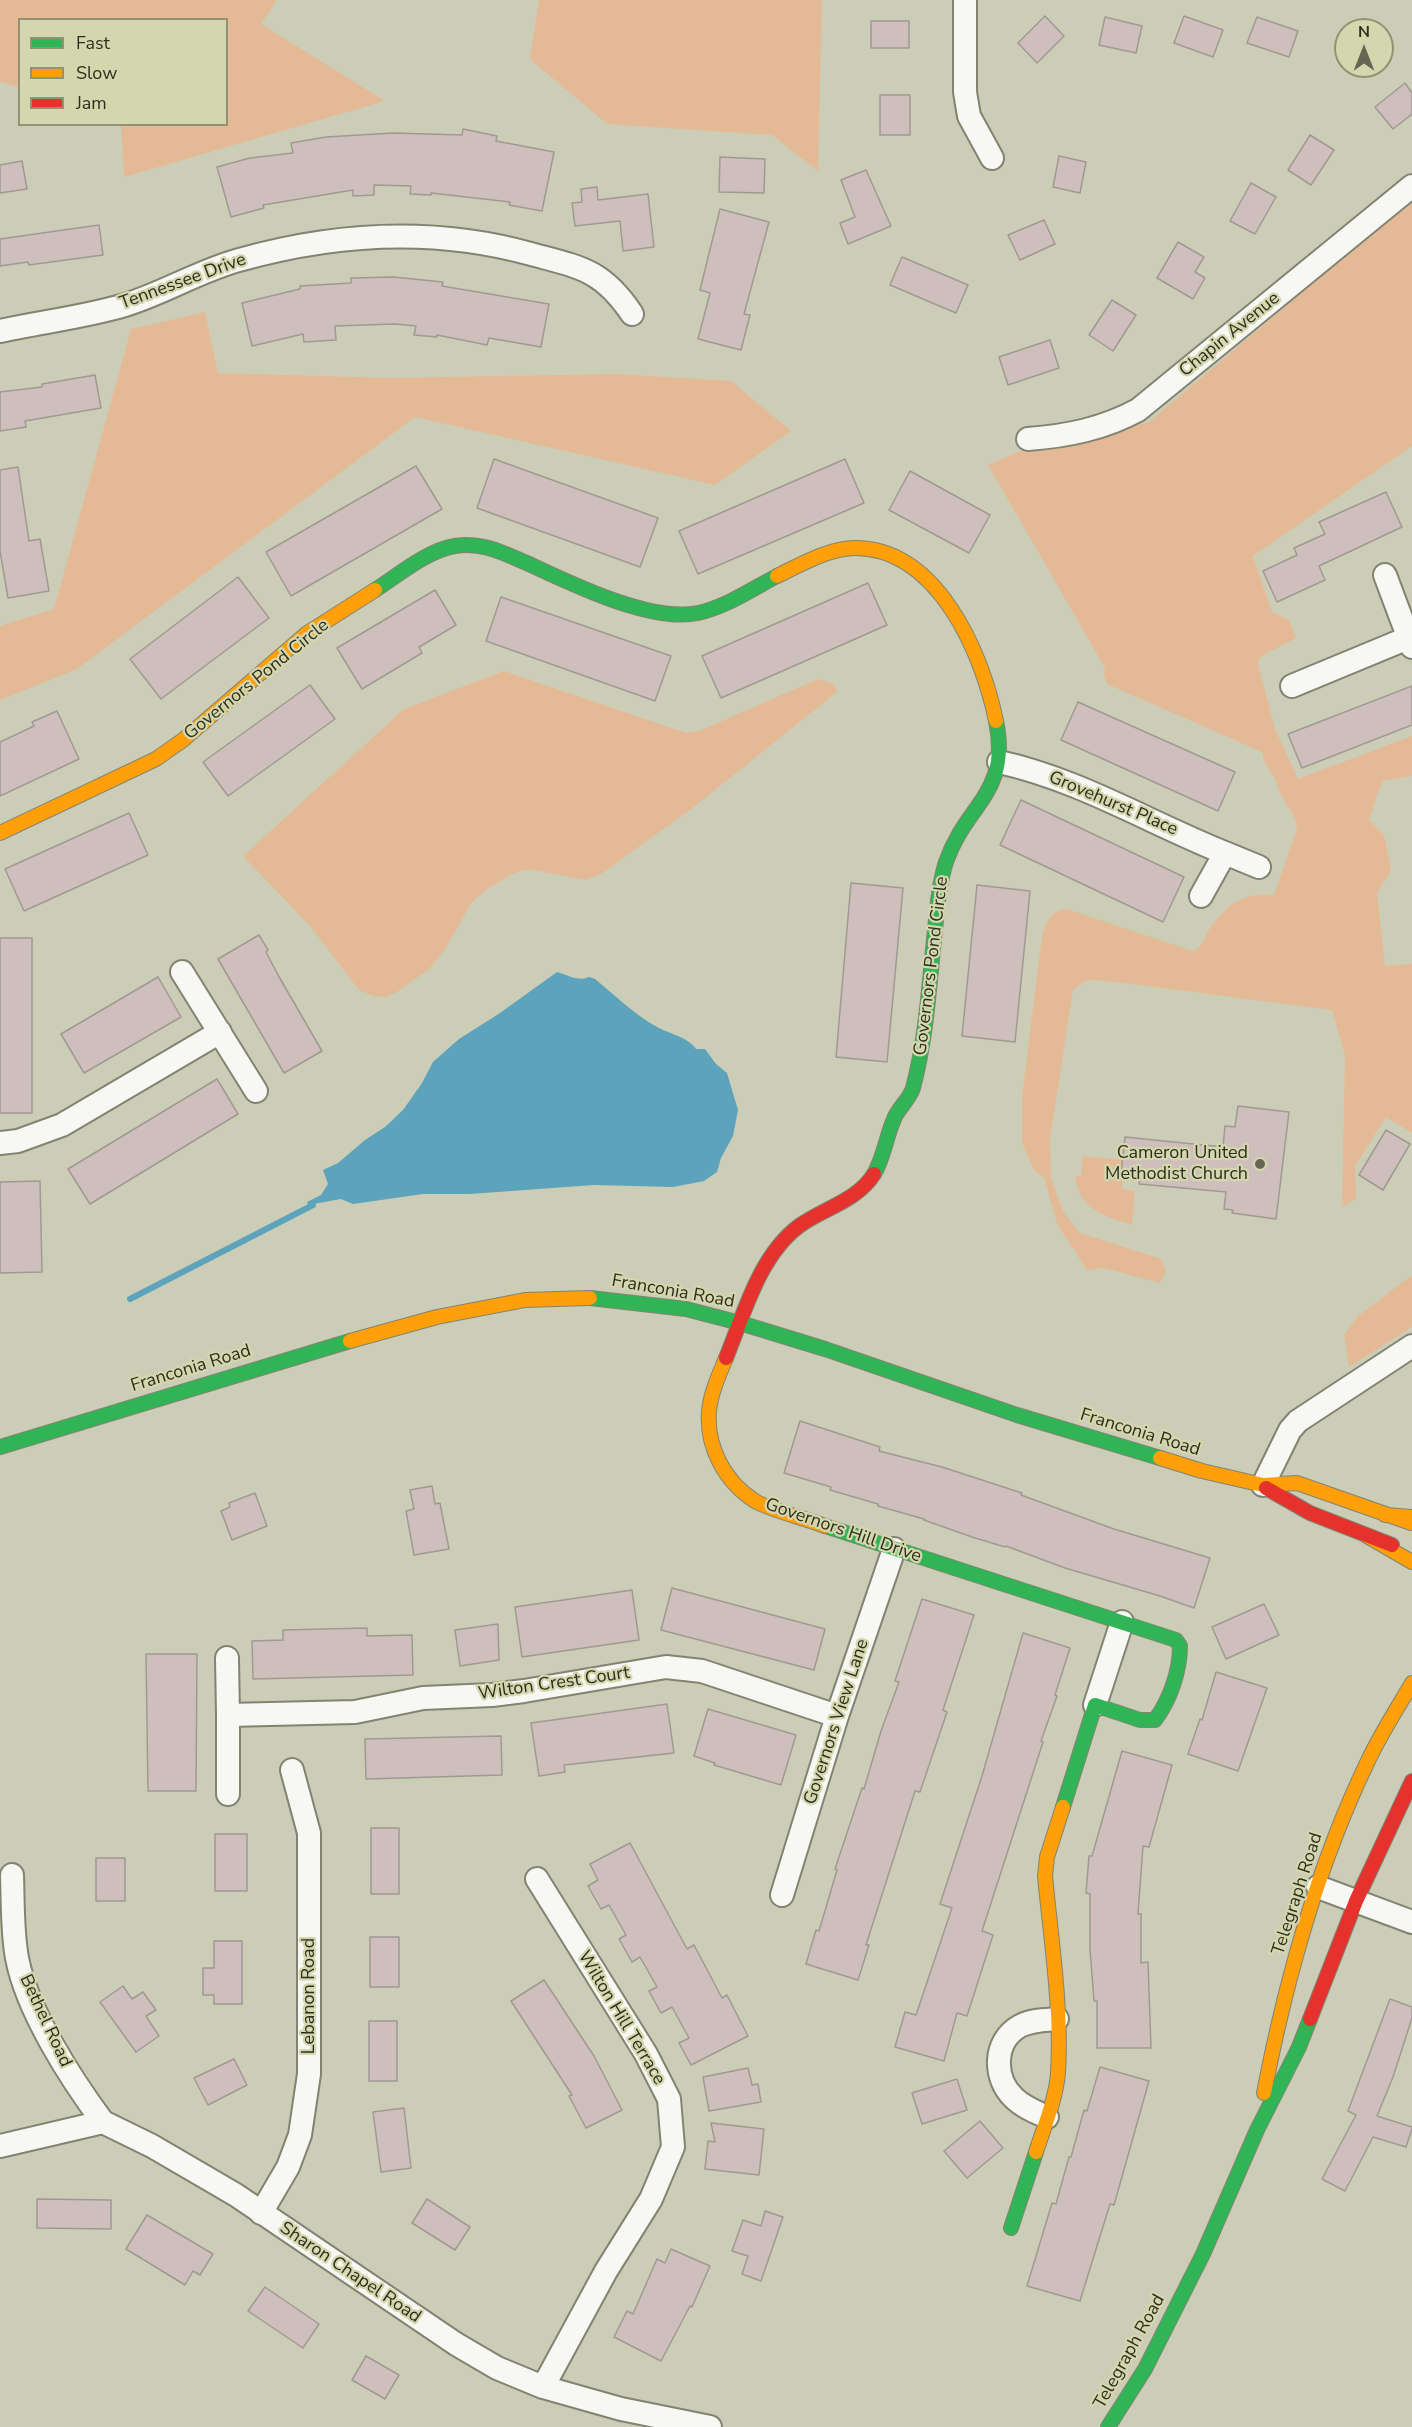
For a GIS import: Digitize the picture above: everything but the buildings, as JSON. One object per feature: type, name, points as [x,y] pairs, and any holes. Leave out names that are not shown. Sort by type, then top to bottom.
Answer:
[{"type":"street","points":[[965,0],[965,92],[969,116],[992,158]]},
{"type":"street","name":"Chapin Avenue","points":[[1028,439],[1088,431],[1119,421],[1138,410],[1412,186]]},
{"type":"street","name":"Tennessee Drive","points":[[0,331],[124,305],[238,260],[343,238],[407,235],[453,237],[500,245],[584,268],[610,286],[632,314]]},
{"type":"street","name":"Governors Pond Circle","points":[[0,833],[156,759],[183,740],[306,634],[434,552],[451,545],[469,543],[489,547],[624,603],[674,614],[707,611],[827,554],[854,548],[880,549],[914,566],[934,585],[951,609],[977,657],[995,712],[999,762],[990,787],[945,862],[940,882],[918,1072],[912,1091],[894,1117],[880,1164],[865,1188],[798,1227],[773,1253],[740,1323]]},
{"type":"street","points":[[1292,686],[1410,642],[1385,575]]},
{"type":"street","name":"Grovehurst Place","points":[[999,762],[1028,768],[1077,787],[1259,867]]},
{"type":"street","points":[[1201,896],[1225,853]]},
{"type":"street","points":[[182,972],[256,1091]]},
{"type":"street","points":[[0,1143],[18,1141],[62,1125],[220,1032]]},
{"type":"street","name":"Franconia Road","points":[[0,1445],[322,1348],[437,1317],[514,1302],[562,1298],[602,1298],[686,1309],[740,1323],[825,1348],[1017,1415],[1202,1471],[1263,1485],[1297,1483],[1412,1524]]},
{"type":"street","name":"Governors Hill Drive","points":[[740,1323],[714,1387],[709,1413],[716,1458],[731,1481],[756,1502],[1122,1622],[1176,1641],[1180,1646],[1180,1658],[1163,1709],[1155,1720],[1145,1721],[1095,1705]]},
{"type":"street","points":[[1263,1485],[1290,1430],[1298,1421],[1412,1346]]},
{"type":"street","name":"Franconia Road","points":[[1263,1485],[1283,1500],[1367,1536],[1412,1551]]},
{"type":"street","points":[[1385,1515],[1412,1517]]},
{"type":"street","points":[[1367,1536],[1412,1562]]},
{"type":"street","name":"Governors View Lane","points":[[782,1895],[837,1716],[894,1549]]},
{"type":"street","points":[[1011,2228],[1047,2117],[1058,2074],[1057,2019],[1045,1876],[1047,1857],[1122,1622]]},
{"type":"street","points":[[227,1658],[228,1794]]},
{"type":"street","name":"Wilton Crest Court","points":[[228,1715],[355,1712],[423,1698],[524,1691],[666,1667],[702,1671],[837,1716]]},
{"type":"street","name":"Telegraph Road","points":[[1257,2130],[1273,2043],[1318,1887],[1342,1817],[1364,1769],[1412,1683]]},
{"type":"street","name":"Lebanon Road","points":[[261,2213],[288,2167],[300,2134],[309,2074],[311,2032],[309,1833],[292,1770]]},
{"type":"street","name":"Telegraph Road","points":[[1108,2427],[1145,2369],[1203,2254],[1257,2130],[1299,2048],[1356,1901],[1412,1781]]},
{"type":"street","name":"Bethel Road","points":[[12,1875],[15,1940],[21,1974],[33,2005],[75,2085],[103,2122]]},
{"type":"street","name":"Wilton Hill Terrace","points":[[537,1879],[650,2063],[669,2099],[673,2148],[651,2199],[606,2271],[543,2387]]},
{"type":"street","points":[[1318,1887],[1412,1923]]},
{"type":"street","points":[[1047,2117],[1023,2105],[1009,2093],[1000,2075],[998,2060],[1004,2042],[1016,2029],[1033,2021],[1057,2019]]},
{"type":"street","points":[[0,2145],[103,2122]]},
{"type":"street","name":"Sharon Chapel Road","points":[[103,2122],[152,2146],[236,2195],[456,2344],[496,2368],[543,2387],[621,2409],[710,2427]]},
{"type":"shaded area","points":[[0,0],[277,0],[261,24],[385,101],[124,177],[121,126],[228,126],[228,18],[18,18],[18,87],[0,82]]},
{"type":"shaded area","points":[[539,0],[822,0],[818,171],[772,135],[607,124],[530,59]]},
{"type":"shaded area","points":[[1412,199],[1412,446],[1253,556],[1272,612],[1289,620],[1296,638],[1260,657],[1258,664],[1275,729],[1298,779],[1412,736],[1412,776],[1382,781],[1369,820],[1384,835],[1391,870],[1377,893],[1385,966],[1412,964],[1412,1133],[1386,1117],[1355,1166],[1356,1199],[1342,1207],[1345,1055],[1332,1010],[1087,980],[1073,990],[1050,1139],[1051,1178],[1063,1211],[1080,1233],[1161,1259],[1166,1271],[1160,1283],[1104,1268],[1087,1270],[1057,1224],[1044,1177],[1034,1170],[1022,1143],[1022,1097],[1042,936],[1047,922],[1057,911],[1067,909],[1193,951],[1201,945],[1213,924],[1234,903],[1252,896],[1274,895],[1297,829],[1294,818],[1283,800],[1262,752],[1107,684],[1105,668],[988,465],[1054,437],[1148,423]]},
{"type":"shaded area","points":[[205,312],[218,373],[388,378],[617,374],[731,381],[791,431],[715,485],[415,417],[77,669],[0,700],[0,626],[54,609],[131,329]]},
{"type":"shaded area","points":[[504,671],[686,733],[699,731],[818,679],[834,684],[837,692],[690,810],[601,874],[584,880],[530,869],[517,872],[486,890],[472,902],[445,949],[429,969],[397,992],[385,997],[373,996],[359,990],[310,926],[243,856],[404,709]]},
{"type":"shaded area","points":[[1083,1156],[1123,1160],[1122,1189],[1135,1191],[1132,1225],[1094,1210],[1082,1197],[1075,1176],[1081,1176]]},
{"type":"shaded area","points":[[1412,1275],[1412,1327],[1349,1367],[1344,1335],[1358,1316]]},
{"type":"water","points":[[557,972],[577,978],[595,979],[634,1012],[651,1023],[684,1039],[696,1049],[705,1049],[716,1064],[727,1073],[738,1110],[733,1136],[721,1158],[717,1172],[704,1181],[673,1187],[594,1185],[470,1194],[423,1194],[353,1204],[341,1199],[308,1205],[307,1202],[321,1195],[328,1184],[323,1170],[338,1163],[365,1140],[385,1127],[403,1110],[422,1083],[433,1062],[459,1039]]},
{"type":"waterway","points":[[130,1299],[313,1205]]},
{"type":"traffic: fast","points":[[375,590],[434,553],[465,545],[475,545],[502,553],[612,600],[635,607],[679,615],[719,607],[777,576]]},
{"type":"traffic: fast","points":[[874,1174],[894,1119],[913,1088],[924,1032],[943,871],[955,842],[992,782],[999,745],[996,721]]},
{"type":"traffic: fast","points":[[590,1298],[686,1309],[740,1323],[825,1349],[1017,1415],[1160,1458]]},
{"type":"traffic: fast","points":[[0,1447],[350,1341]]},
{"type":"traffic: fast","points":[[825,1526],[1176,1640],[1180,1646],[1176,1675],[1165,1704],[1155,1720],[1140,1720],[1095,1705],[1063,1807]]},
{"type":"traffic: fast","points":[[1108,2427],[1145,2369],[1203,2254],[1257,2130],[1299,2047],[1310,2019]]},
{"type":"traffic: fast","points":[[1011,2228],[1036,2152]]},
{"type":"traffic: slow","points":[[777,576],[815,558],[835,551],[855,548],[884,553],[910,565],[932,585],[951,609],[967,636],[980,665],[996,721]]},
{"type":"traffic: slow","points":[[0,833],[156,759],[183,740],[306,634],[375,590]]},
{"type":"traffic: slow","points":[[350,1341],[437,1317],[525,1300],[590,1298]]},
{"type":"traffic: slow","points":[[726,1358],[713,1390],[709,1411],[714,1450],[726,1474],[755,1501],[825,1526]]},
{"type":"traffic: slow","points":[[1160,1458],[1202,1471],[1263,1485],[1297,1483],[1411,1523]]},
{"type":"traffic: slow","points":[[1385,1515],[1412,1517]]},
{"type":"traffic: slow","points":[[1367,1536],[1412,1562]]},
{"type":"traffic: slow","points":[[1264,2093],[1282,2008],[1318,1883],[1349,1802],[1372,1753],[1412,1683]]},
{"type":"traffic: slow","points":[[1036,2152],[1052,2103],[1058,2073],[1057,2000],[1045,1876],[1047,1857],[1063,1807]]},
{"type":"traffic: jam","points":[[726,1358],[754,1287],[773,1253],[785,1238],[799,1226],[859,1191],[874,1174]]},
{"type":"traffic: jam","points":[[1266,1488],[1310,1513],[1392,1545]]},
{"type":"traffic: jam","points":[[1310,2019],[1356,1901],[1412,1781]]},
{"type":"place","name":"Cameron United Methodist Church","points":[[1260,1164]]}]
